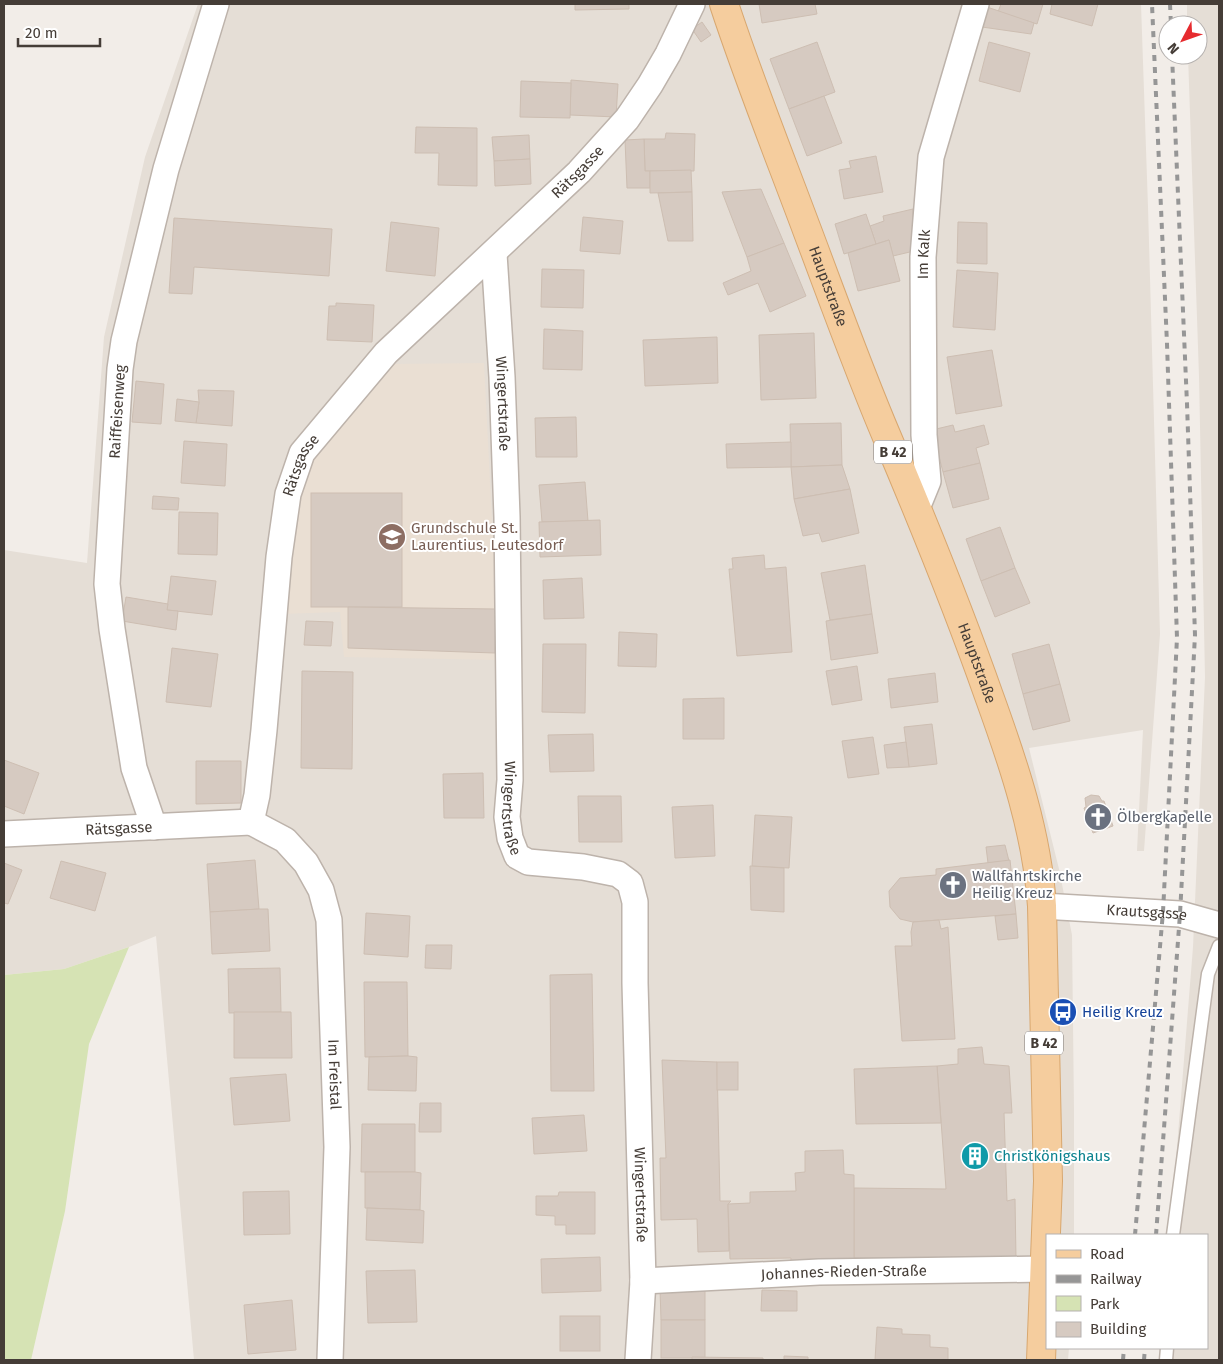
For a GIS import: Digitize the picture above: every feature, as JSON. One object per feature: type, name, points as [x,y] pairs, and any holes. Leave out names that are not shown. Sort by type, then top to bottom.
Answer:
[{"type":"main road","name":"Hauptstraße","points":[[724,4],[755,91],[868,388],[969,639],[1016,772],[1037,858],[1042,906],[1048,1181],[1046,1234]]},
{"type":"main road","name":"Hauptstraße","points":[[1041,1360],[1046,1240]]},
{"type":"street","name":"Raiffeisenweg","points":[[154,827],[134,768],[112,629],[108,584],[120,369],[124,341],[166,169],[216,4]]},
{"type":"street","name":"Rätsgasse","points":[[4,834],[251,822],[257,795],[264,730],[279,557],[288,494],[302,453],[386,353],[494,254],[578,172],[626,119],[650,85],[668,54],[692,4]]},
{"type":"street","name":"Im Kalk","points":[[917,508],[928,481],[924,435],[923,257],[931,157],[976,4]]},
{"type":"street","name":"Wingertstraße","points":[[494,254],[502,377],[507,517],[510,780],[507,817],[510,838],[517,856],[528,862],[583,867],[618,874],[630,884],[635,902],[642,1281],[638,1360]]},
{"type":"street","name":"Im Freistal","points":[[251,822],[285,840],[306,863],[321,890],[329,920],[337,1147],[330,1360]]},
{"type":"street","name":"Krautsgasse","points":[[1042,906],[1171,913],[1219,925]]},
{"type":"street","name":"Johannes-Rieden-Straße","points":[[642,1281],[819,1272],[1045,1269]]},
{"type":"lane","points":[[1173,1234],[1208,974],[1219,946]]},
{"type":"shaded area","points":[[198,4],[1141,4],[1160,634],[1144,851],[1137,851],[1143,730],[1029,748],[1059,869],[1072,935],[1074,1234],[1046,1234],[1046,1349],[1069,1349],[1068,1360],[194,1360],[156,936],[64,969],[4,975],[4,550],[87,563],[104,337],[145,157]]},
{"type":"shaded area","points":[[1187,4],[1219,4],[1219,1360],[1160,1360],[1161,1349],[1208,1349],[1208,1234],[1170,1234],[1193,947],[1205,677],[1199,376],[1188,65],[1208,65],[1208,15],[1187,15]]},
{"type":"shaded area","name":"Grundschule St. Laurentius, Leutesdorf","points":[[484,363],[499,660],[344,657],[340,612],[281,614],[297,505],[311,459],[391,364]]},
{"type":"green space","points":[[129,947],[89,1044],[65,1211],[31,1360],[4,1360],[4,975],[64,969]]},
{"type":"building","points":[[575,4],[629,4],[629,9],[575,10]]},
{"type":"building","points":[[759,4],[815,4],[817,14],[762,23]]},
{"type":"building","points":[[1001,4],[1043,4],[1037,24],[998,12]]},
{"type":"building","points":[[1052,4],[1098,4],[1092,26],[1050,14]]},
{"type":"building","points":[[987,7],[1034,23],[1031,34],[982,27]]},
{"type":"building","points":[[702,22],[711,35],[701,42],[692,29]]},
{"type":"building","points":[[817,42],[835,92],[789,109],[770,59]]},
{"type":"building","points":[[989,42],[1030,53],[1020,92],[979,81]]},
{"type":"building","points":[[571,80],[618,84],[616,117],[570,115]]},
{"type":"building","points":[[521,81],[571,83],[570,118],[520,117]]},
{"type":"building","points":[[824,96],[842,143],[807,156],[789,109]]},
{"type":"building","points":[[416,127],[477,128],[477,186],[438,185],[439,153],[415,153]]},
{"type":"building","points":[[666,133],[695,134],[694,171],[645,171],[644,139],[665,139]]},
{"type":"building","points":[[529,135],[530,159],[494,161],[492,137]]},
{"type":"building","points":[[644,139],[645,171],[650,171],[650,188],[627,188],[625,140]]},
{"type":"building","points":[[876,156],[883,192],[844,199],[839,170],[851,168],[849,161]]},
{"type":"building","points":[[530,159],[531,184],[495,186],[494,161]]},
{"type":"building","points":[[691,170],[692,192],[650,193],[650,171]]},
{"type":"building","points":[[761,189],[784,243],[747,257],[722,192]]},
{"type":"building","points":[[692,192],[693,241],[668,241],[658,193]]},
{"type":"building","points":[[913,209],[914,251],[893,256],[889,240],[876,244],[870,226],[884,221],[883,216]]},
{"type":"building","points":[[866,214],[876,244],[844,254],[835,224]]},
{"type":"building","points":[[583,217],[623,221],[620,254],[580,251]]},
{"type":"building","points":[[174,218],[332,229],[329,276],[194,267],[192,294],[169,293]]},
{"type":"building","points":[[391,222],[439,228],[435,276],[386,271]]},
{"type":"building","points":[[958,222],[987,223],[987,264],[957,263]]},
{"type":"building","points":[[889,240],[900,281],[858,291],[848,253]]},
{"type":"building","points":[[784,243],[806,296],[770,312],[758,283],[728,295],[723,283],[751,271],[747,257]]},
{"type":"building","points":[[542,269],[584,270],[583,308],[541,307]]},
{"type":"building","points":[[957,270],[998,273],[995,330],[953,327]]},
{"type":"building","points":[[336,303],[374,305],[372,342],[327,340],[329,306],[336,306]]},
{"type":"building","points":[[544,329],[583,331],[582,370],[543,369]]},
{"type":"building","points":[[814,333],[816,398],[761,400],[759,335]]},
{"type":"building","points":[[717,337],[718,383],[645,386],[643,340]]},
{"type":"building","points":[[992,350],[1002,406],[956,414],[947,357]]},
{"type":"building","points":[[136,381],[164,384],[161,424],[132,422]]},
{"type":"building","points":[[198,390],[234,391],[232,426],[196,423],[199,402]]},
{"type":"building","points":[[177,399],[199,402],[196,423],[175,421]]},
{"type":"building","points":[[576,417],[577,457],[536,457],[535,418]]},
{"type":"building","points":[[841,423],[842,465],[791,467],[790,424]]},
{"type":"building","points":[[953,425],[955,432],[984,425],[989,444],[976,448],[980,463],[943,472],[932,430]]},
{"type":"building","points":[[184,441],[227,444],[225,486],[181,483]]},
{"type":"building","points":[[791,442],[791,467],[727,468],[726,444]]},
{"type":"building","points":[[980,463],[989,499],[953,508],[943,472]]},
{"type":"building","points":[[842,465],[850,489],[794,499],[791,467]]},
{"type":"building","points":[[585,482],[588,521],[542,522],[539,485]]},
{"type":"building","points":[[850,489],[859,533],[822,542],[819,533],[803,536],[794,499]]},
{"type":"building","points":[[311,493],[402,493],[402,607],[311,607]]},
{"type":"building","points":[[153,496],[179,498],[178,510],[152,509]]},
{"type":"building","points":[[179,512],[218,513],[217,555],[178,554]]},
{"type":"building","points":[[600,520],[601,555],[540,557],[539,522]]},
{"type":"building","points":[[1000,527],[1015,568],[981,581],[966,539]]},
{"type":"building","points":[[764,555],[765,569],[786,567],[792,652],[737,656],[729,569],[733,569],[732,558]]},
{"type":"building","points":[[865,565],[872,614],[830,620],[821,573]]},
{"type":"building","points":[[1015,568],[1030,603],[995,617],[981,581]]},
{"type":"building","points":[[171,576],[216,581],[212,615],[167,610]]},
{"type":"building","points":[[582,578],[584,618],[544,619],[543,580]]},
{"type":"building","points":[[126,597],[168,604],[167,610],[178,611],[176,630],[122,621]]},
{"type":"building","points":[[348,607],[496,609],[495,653],[348,648]]},
{"type":"building","points":[[872,614],[878,653],[831,660],[826,621]]},
{"type":"building","points":[[306,621],[333,622],[331,646],[304,645]]},
{"type":"building","points":[[619,632],[657,634],[656,667],[618,666]]},
{"type":"building","points":[[543,644],[586,644],[585,713],[542,712]]},
{"type":"building","points":[[1049,644],[1060,684],[1023,694],[1012,654]]},
{"type":"building","points":[[172,648],[218,654],[211,707],[166,702]]},
{"type":"building","points":[[857,666],[862,700],[832,705],[826,671]]},
{"type":"building","points":[[302,671],[353,672],[352,769],[301,768]]},
{"type":"building","points":[[935,673],[938,702],[891,708],[888,679]]},
{"type":"building","points":[[1060,684],[1070,721],[1033,730],[1023,694]]},
{"type":"building","points":[[724,698],[724,739],[683,739],[683,699]]},
{"type":"building","points":[[932,724],[937,764],[909,767],[904,727]]},
{"type":"building","points":[[593,734],[594,771],[550,772],[548,735]]},
{"type":"building","points":[[873,737],[879,774],[848,778],[842,741]]},
{"type":"building","points":[[906,742],[909,767],[887,768],[884,745]]},
{"type":"building","points":[[4,760],[39,773],[24,814],[4,806]]},
{"type":"building","points":[[196,761],[241,761],[241,803],[196,804]]},
{"type":"building","points":[[483,773],[484,818],[444,818],[443,774]]},
{"type":"building","name":"Ölbergkapelle","points":[[1091,795],[1099,796],[1104,801],[1113,826],[1093,833],[1084,808],[1086,807],[1085,798]]},
{"type":"building","points":[[578,796],[621,796],[622,842],[579,842]]},
{"type":"building","points":[[713,805],[715,856],[675,858],[672,807]]},
{"type":"building","points":[[755,815],[792,817],[789,868],[752,866]]},
{"type":"building","points":[[1005,845],[1009,861],[988,863],[986,847]]},
{"type":"building","points":[[255,860],[259,909],[210,912],[207,864]]},
{"type":"building","name":"Wallfahrtskirche Heilig Kreuz","points":[[1010,860],[1016,914],[913,922],[900,919],[890,907],[889,891],[900,878],[936,875],[936,869]]},
{"type":"building","points":[[61,861],[106,873],[95,911],[50,898]]},
{"type":"building","points":[[4,863],[22,870],[8,904],[4,903]]},
{"type":"building","points":[[750,866],[784,868],[784,912],[751,910]]},
{"type":"building","points":[[268,909],[270,951],[212,954],[210,912]]},
{"type":"building","points":[[366,913],[410,916],[408,957],[364,954]]},
{"type":"building","points":[[1016,914],[1018,938],[998,940],[995,916]]},
{"type":"building","points":[[939,920],[941,929],[948,927],[955,1039],[902,1041],[895,946],[912,946],[911,932],[913,922]]},
{"type":"building","points":[[426,945],[452,945],[451,969],[425,968]]},
{"type":"building","points":[[280,968],[281,1012],[229,1013],[228,969]]},
{"type":"building","points":[[592,974],[594,1091],[551,1091],[550,975]]},
{"type":"building","points":[[364,982],[407,982],[408,1056],[365,1057]]},
{"type":"building","points":[[234,1012],[291,1012],[292,1058],[234,1058]]},
{"type":"building","name":"Christkönigshaus","points":[[982,1047],[984,1064],[1009,1066],[1012,1113],[1004,1113],[1007,1201],[1015,1199],[1016,1259],[854,1258],[854,1188],[946,1189],[937,1066],[958,1064],[958,1049]]},
{"type":"building","points":[[369,1057],[417,1057],[416,1091],[368,1090]]},
{"type":"building","points":[[662,1060],[717,1062],[720,1201],[731,1201],[728,1204],[729,1251],[698,1252],[697,1219],[661,1220],[660,1158],[666,1158]]},
{"type":"building","points":[[717,1062],[738,1062],[738,1090],[717,1090]]},
{"type":"building","points":[[937,1066],[941,1123],[856,1124],[854,1069]]},
{"type":"building","points":[[286,1074],[290,1121],[234,1125],[230,1078]]},
{"type":"building","points":[[420,1103],[441,1103],[441,1132],[419,1132]]},
{"type":"building","points":[[584,1115],[587,1151],[534,1154],[532,1118]]},
{"type":"building","points":[[362,1124],[415,1124],[415,1172],[361,1172]]},
{"type":"building","points":[[843,1150],[844,1174],[854,1175],[854,1264],[791,1265],[791,1258],[730,1259],[728,1204],[750,1203],[750,1192],[796,1191],[795,1173],[805,1172],[805,1151]]},
{"type":"building","points":[[365,1172],[421,1173],[420,1210],[365,1208]]},
{"type":"building","points":[[289,1191],[290,1234],[244,1235],[243,1192]]},
{"type":"building","points":[[559,1192],[595,1192],[595,1234],[566,1234],[566,1225],[555,1225],[555,1216],[536,1215],[536,1196],[558,1196]]},
{"type":"building","points":[[367,1208],[424,1211],[423,1243],[366,1240]]},
{"type":"building","points":[[600,1257],[601,1291],[542,1293],[541,1259]]},
{"type":"building","points":[[415,1270],[417,1322],[368,1323],[366,1271]]},
{"type":"building","points":[[660,1289],[705,1290],[705,1320],[661,1320]]},
{"type":"building","points":[[762,1290],[797,1291],[797,1311],[761,1311]]},
{"type":"building","points":[[292,1300],[296,1350],[248,1354],[244,1305]]},
{"type":"building","points":[[560,1316],[600,1316],[600,1351],[560,1351]]},
{"type":"building","points":[[661,1320],[705,1320],[705,1358],[661,1358]]},
{"type":"building","points":[[877,1327],[902,1329],[902,1334],[930,1335],[930,1347],[948,1348],[948,1360],[875,1360]]},
{"type":"building","points":[[784,1356],[808,1357],[808,1360],[784,1360]]},
{"type":"building","points":[[692,1357],[763,1358],[763,1360],[692,1360]]},
{"type":"railway","points":[[1135,1234],[1163,912],[1177,638],[1167,344],[1152,4]]},
{"type":"railway","points":[[1170,4],[1171,15]]},
{"type":"railway","points":[[1156,1234],[1180,914],[1195,635],[1172,65]]},
{"type":"railway","points":[[1123,1360],[1124,1349]]},
{"type":"railway","points":[[1144,1360],[1145,1349]]},
{"type":"place","name":"Grundschule St. Laurentius, Leutesdorf","points":[[392,537]]},
{"type":"place","name":"Ölbergkapelle","points":[[1098,817]]},
{"type":"place","name":"Wallfahrtskirche Heilig Kreuz","points":[[953,885]]},
{"type":"place","name":"Heilig Kreuz","points":[[1063,1012]]},
{"type":"place","name":"Christkönigshaus","points":[[975,1156]]}]
